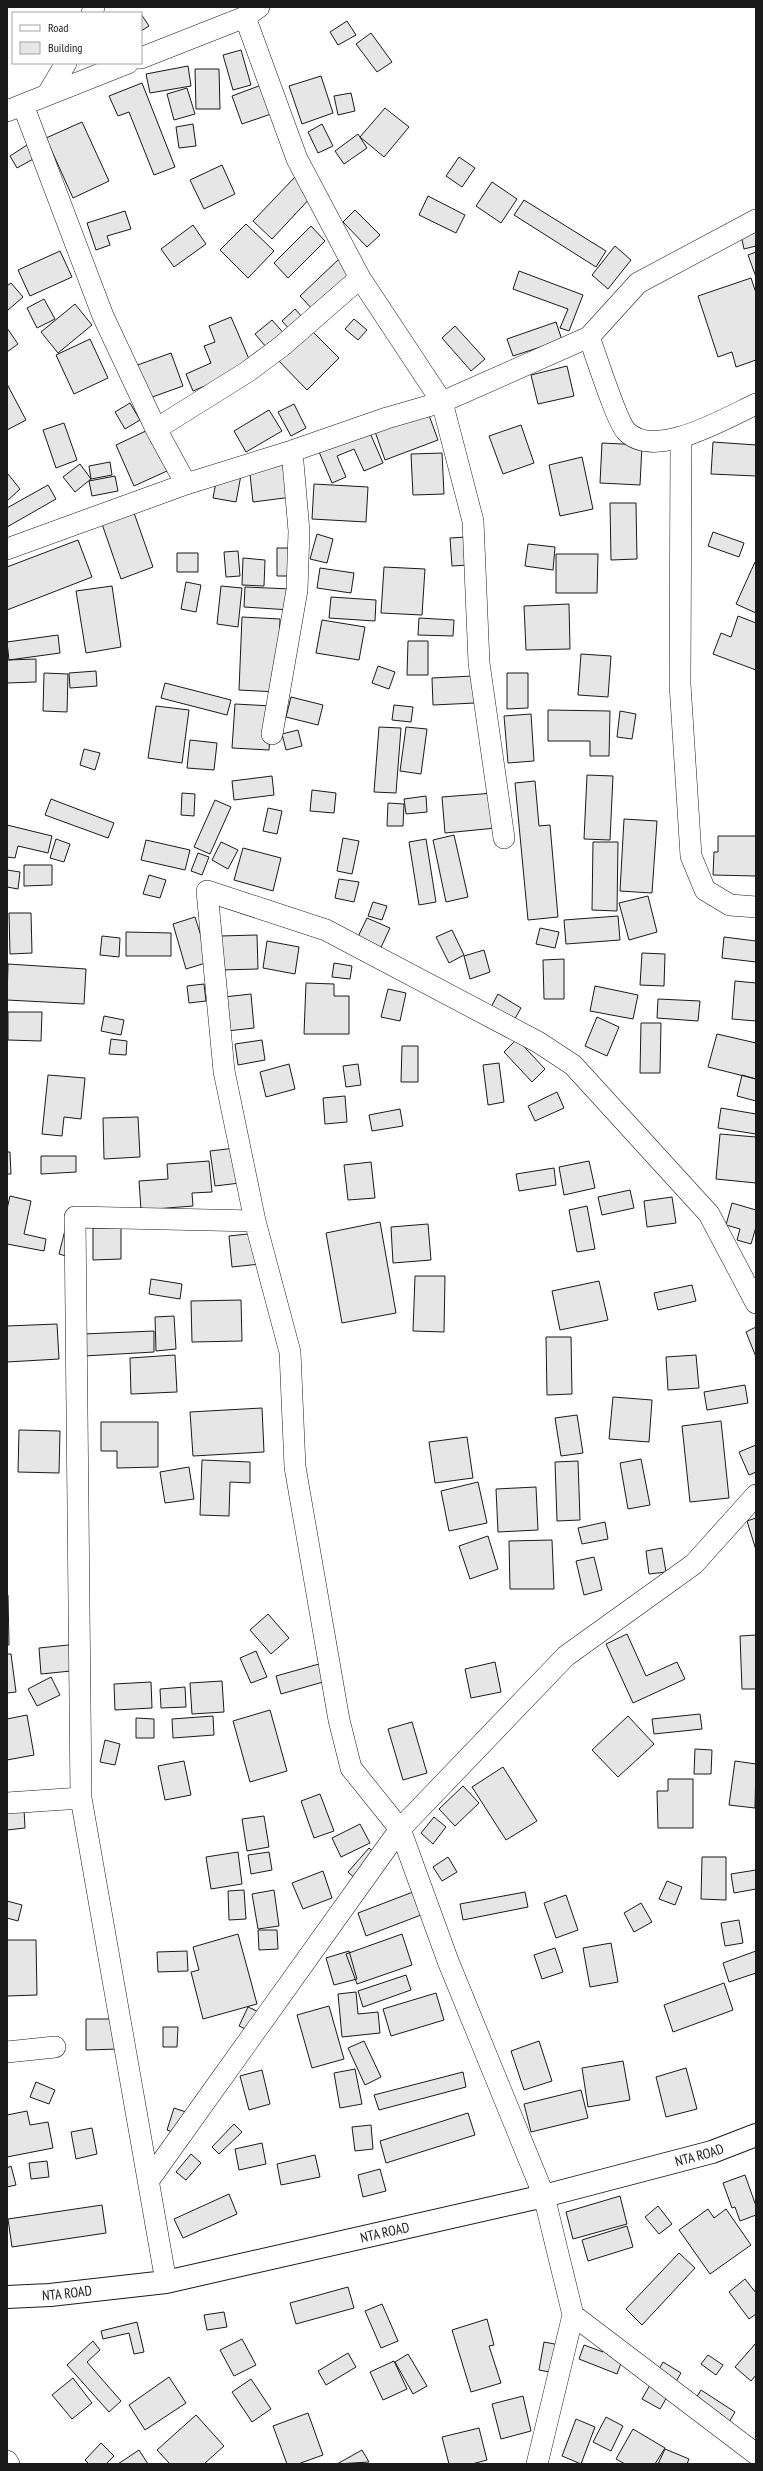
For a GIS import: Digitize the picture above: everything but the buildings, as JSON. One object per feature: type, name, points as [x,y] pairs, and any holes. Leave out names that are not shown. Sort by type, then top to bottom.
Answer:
[{"type":"street","points":[[142,58],[252,12],[297,159],[360,278],[442,402],[473,521],[479,663],[504,838]]},
{"type":"street","points":[[47,95],[65,64]]},
{"type":"street","points":[[125,64],[15,108],[102,316],[156,429],[186,484]]},
{"type":"street","points":[[7,549],[186,484],[292,451],[387,418],[442,402],[589,337],[638,284],[756,220]]},
{"type":"street","points":[[156,429],[246,372],[282,346],[360,278]]},
{"type":"street","points":[[589,337],[626,431],[644,442],[681,438],[756,404]]},
{"type":"street","points":[[681,438],[680,684],[691,856],[705,890],[730,905],[756,907]]},
{"type":"street","points":[[272,734],[297,590],[299,532],[292,451]]},
{"type":"street","points":[[536,2464],[573,2315],[544,2196],[448,1961],[400,1829],[351,1768],[339,1720],[295,1467],[290,1352],[255,1221],[224,1071],[207,891],[326,930],[538,1042],[573,1065],[709,1214],[756,1303]]},
{"type":"street","points":[[166,2282],[81,1798],[75,1218],[255,1221]]},
{"type":"street","points":[[149,2180],[400,1829],[566,1656],[694,1564],[756,1496]]},
{"type":"street","points":[[7,1803],[81,1798]]},
{"type":"street","points":[[7,2052],[55,2046]]},
{"type":"street","name":"NTA ROAD","points":[[7,2297],[50,2295],[166,2282],[544,2196],[712,2152],[756,2135]]},
{"type":"street","points":[[573,2315],[756,2454]]}]
